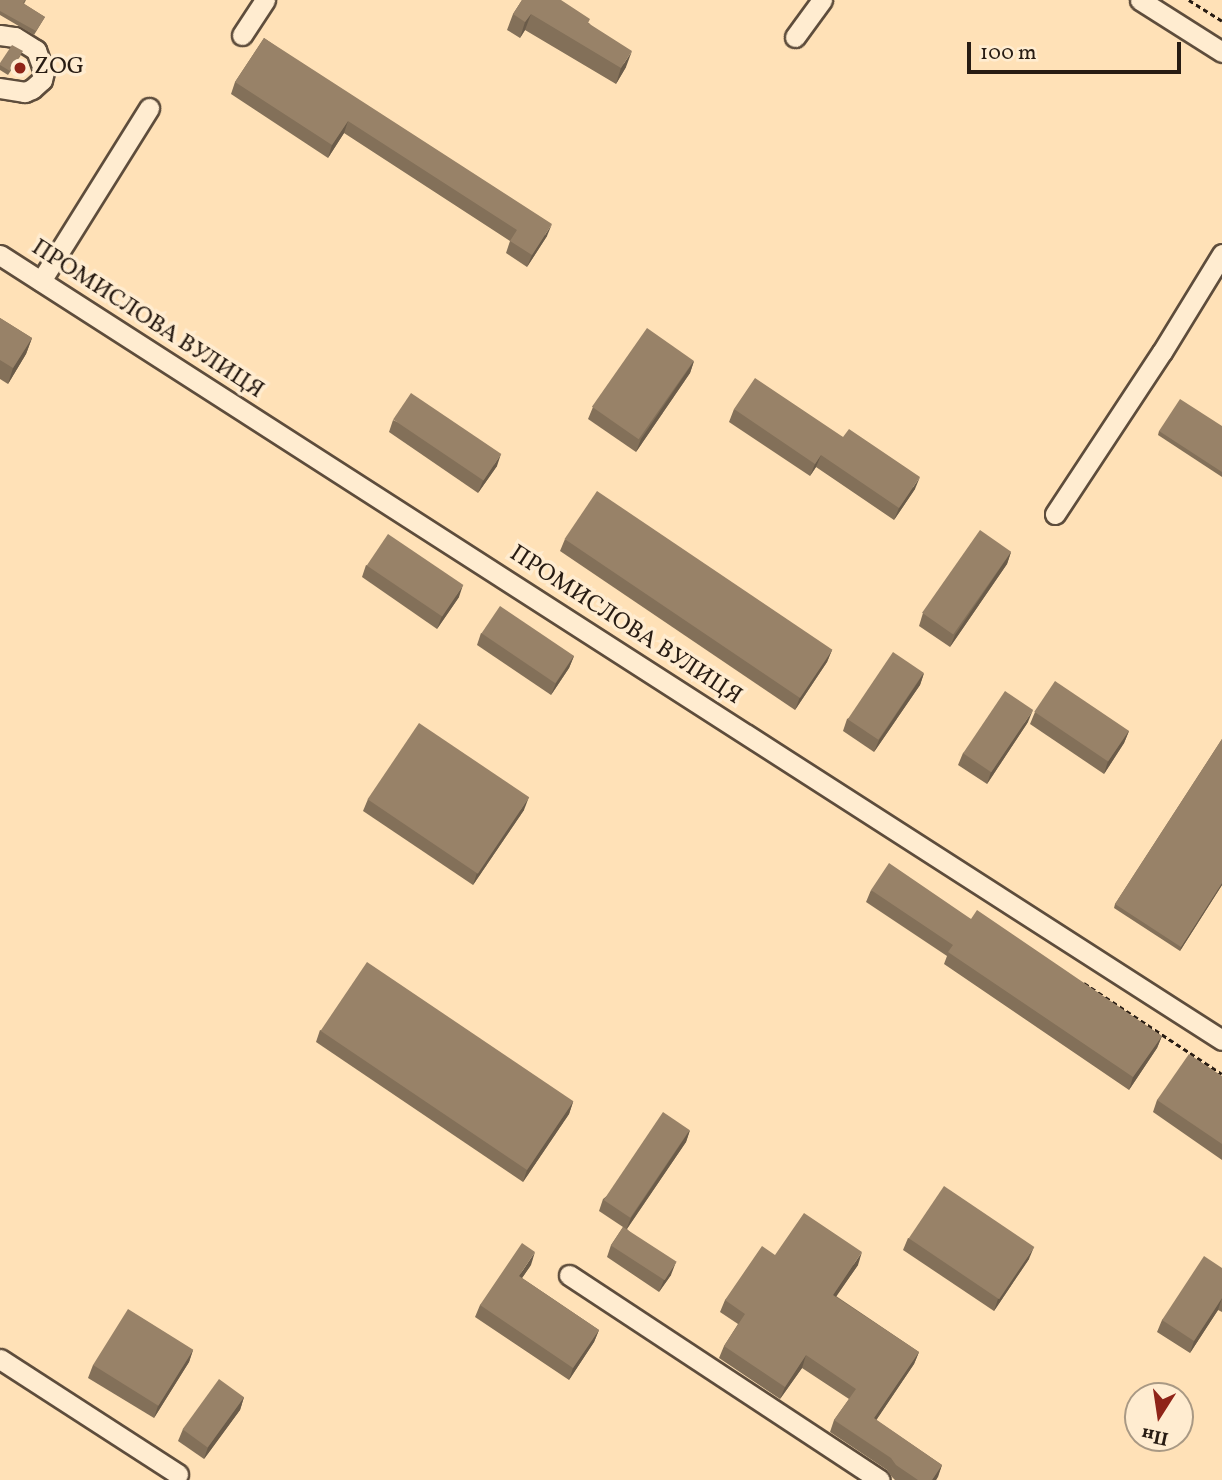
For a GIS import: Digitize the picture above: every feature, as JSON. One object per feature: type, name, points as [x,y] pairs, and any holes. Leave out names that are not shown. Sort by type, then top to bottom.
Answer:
[{"type":"street","points":[[242,35],[265,0]]},
{"type":"street","points":[[795,37],[822,0]]},
{"type":"street","points":[[1140,0],[1222,52]]},
{"type":"street","points":[[0,35],[15,37],[36,50],[44,72],[42,79],[32,89],[24,92],[0,88]]},
{"type":"street","points":[[41,281],[149,108]]},
{"type":"street","points":[[1055,514],[1162,352],[1222,254]]},
{"type":"street","name":"ПРОМИСЛОВА ВУЛИЦЯ","points":[[0,255],[1222,1040]]},
{"type":"street","points":[[569,1275],[880,1480]]},
{"type":"street","points":[[0,1359],[178,1474]]},
{"type":"path","points":[[1189,0],[1222,21]]},
{"type":"path","points":[[1075,977],[1222,1074]]},
{"type":"building","points":[[0,0],[25,0],[23,3],[45,17],[36,31],[0,11]]},
{"type":"building","points":[[522,0],[561,0],[590,19],[588,23],[632,51],[621,68],[531,14],[525,22],[513,14]]},
{"type":"building","points":[[264,38],[552,224],[532,255],[510,241],[517,230],[348,121],[332,145],[235,82]]},
{"type":"building","points":[[12,45],[23,51],[10,71],[0,63]]},
{"type":"building","points":[[0,318],[32,338],[13,368],[0,360]]},
{"type":"building","points":[[647,328],[694,361],[639,439],[592,407]]},
{"type":"building","points":[[755,378],[843,437],[849,429],[920,477],[899,508],[821,455],[815,464],[734,409]]},
{"type":"building","points":[[411,393],[501,454],[483,480],[393,420]]},
{"type":"building","points":[[1180,399],[1222,426],[1222,472],[1159,431]]},
{"type":"building","points":[[597,491],[832,650],[800,698],[565,539]]},
{"type":"building","points":[[980,530],[1011,552],[953,635],[922,613]]},
{"type":"building","points":[[388,534],[463,585],[442,616],[367,566]]},
{"type":"building","points":[[500,606],[574,656],[555,683],[482,633]]},
{"type":"building","points":[[893,652],[924,673],[878,740],[848,719]]},
{"type":"building","points":[[1055,681],[1129,731],[1108,761],[1034,712]]},
{"type":"building","points":[[1005,691],[1033,710],[991,772],[963,753]]},
{"type":"building","points":[[419,723],[529,797],[478,874],[368,799]]},
{"type":"building","points":[[1222,739],[1222,883],[1181,947],[1115,904]]},
{"type":"building","points":[[889,863],[971,919],[977,910],[1162,1036],[1133,1077],[948,952],[953,945],[871,890]]},
{"type":"building","points":[[367,962],[573,1101],[527,1170],[321,1031]]},
{"type":"building","points":[[1189,1054],[1222,1076],[1222,1144],[1157,1100]]},
{"type":"building","points":[[663,1112],[690,1130],[630,1218],[604,1200]]},
{"type":"building","points":[[944,1186],[1034,1247],[999,1299],[909,1238]]},
{"type":"building","points":[[804,1213],[862,1252],[833,1295],[919,1352],[874,1418],[942,1465],[932,1480],[918,1480],[896,1465],[891,1458],[834,1420],[856,1389],[806,1355],[785,1387],[724,1346],[745,1314],[725,1300],[762,1246],[775,1255]]},
{"type":"building","points":[[623,1227],[677,1262],[665,1280],[611,1245]]},
{"type":"building","points":[[522,1243],[535,1252],[519,1276],[599,1330],[573,1368],[480,1305]]},
{"type":"building","points":[[1204,1256],[1222,1268],[1222,1298],[1194,1341],[1162,1320]]},
{"type":"building","points":[[128,1309],[193,1350],[158,1406],[93,1365]]},
{"type":"building","points":[[219,1379],[244,1397],[208,1447],[183,1429]]},
{"type":"place","name":"ZOG","points":[[20,68]]}]
